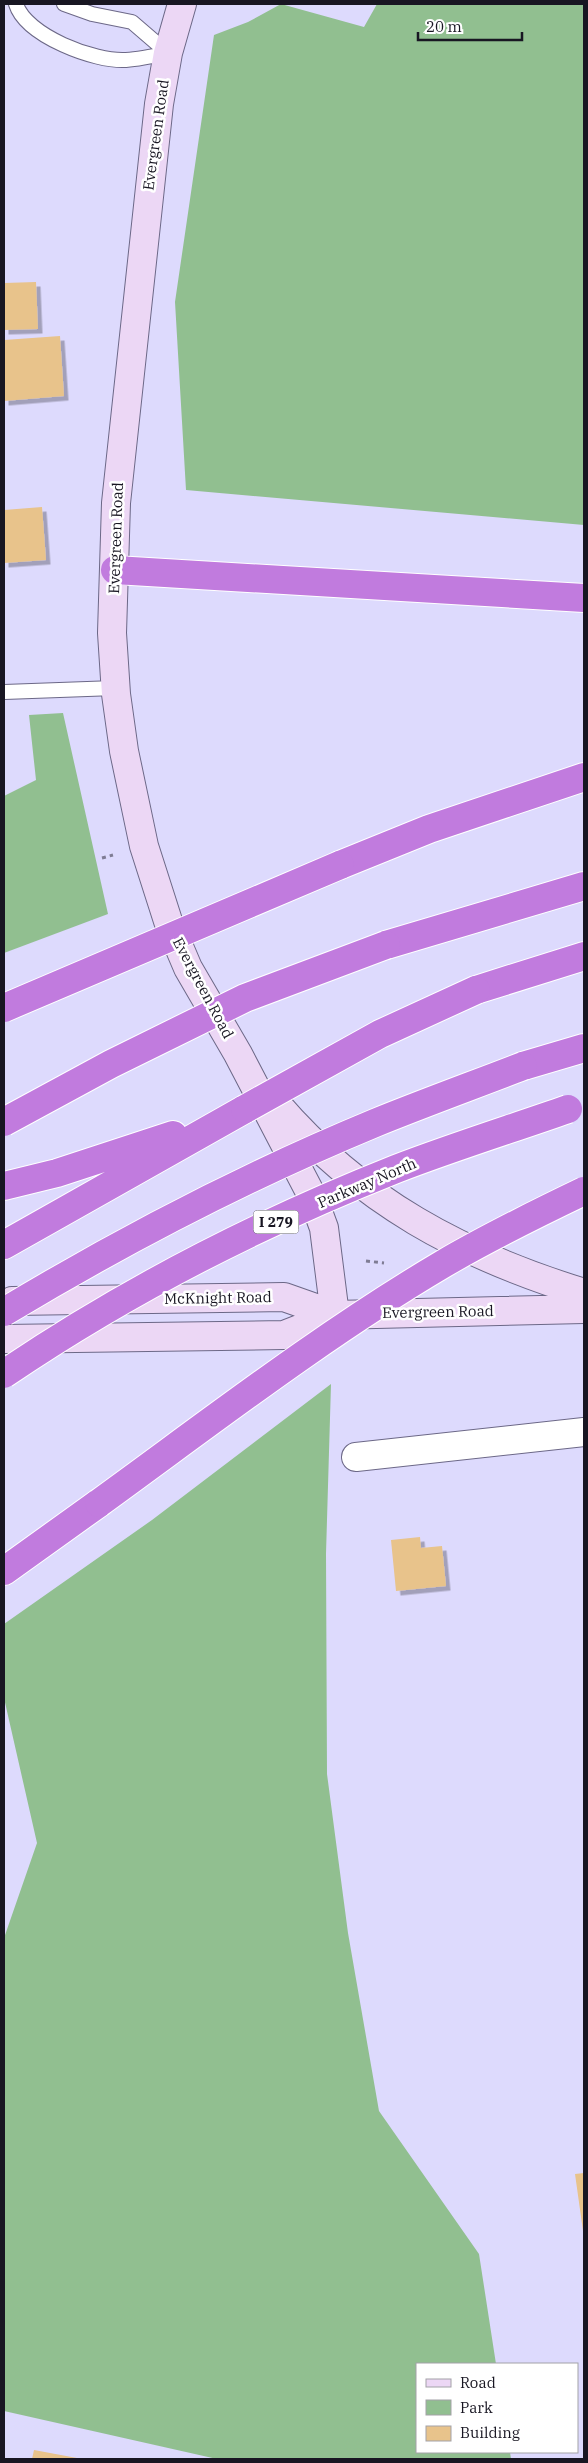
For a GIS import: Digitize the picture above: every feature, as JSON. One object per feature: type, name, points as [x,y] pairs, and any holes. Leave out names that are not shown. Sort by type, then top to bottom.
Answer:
[{"type":"highway","points":[[116,570],[584,598]]},
{"type":"highway","points":[[4,1008],[429,829],[584,777]]},
{"type":"highway","points":[[4,1122],[111,1064],[245,998],[386,945],[584,886]]},
{"type":"highway","points":[[4,1245],[380,1034],[476,990],[584,956]]},
{"type":"highway","points":[[4,1312],[88,1261],[231,1189],[374,1124],[523,1066],[584,1048]]},
{"type":"highway","name":"Parkway North","points":[[4,1374],[65,1332],[246,1235],[396,1169],[576,1107]]},
{"type":"highway","points":[[4,1186],[57,1174],[245,1109]]},
{"type":"highway","points":[[4,1571],[299,1357],[370,1309],[517,1223],[584,1191]]},
{"type":"main road","name":"Evergreen Road","points":[[182,4],[168,54],[148,194],[117,493],[116,570],[112,633],[115,688],[124,751],[144,846],[168,921],[188,968],[238,1054],[313,1198],[324,1228],[335,1315],[584,1309]]},
{"type":"main road","name":"Evergreen Road","points":[[238,1054],[294,1124],[332,1160],[406,1217],[445,1239],[487,1259],[584,1294]]},
{"type":"main road","name":"McKnight Road","points":[[4,1301],[284,1297],[335,1315]]},
{"type":"main road","points":[[4,1339],[284,1335],[335,1315]]},
{"type":"street","points":[[356,1457],[584,1432]]},
{"type":"lane","points":[[16,4],[41,34],[64,47],[124,60],[168,54]]},
{"type":"lane","points":[[64,4],[92,14],[132,22],[168,54]]},
{"type":"lane","points":[[4,692],[115,688]]},
{"type":"green space","points":[[281,4],[364,27],[377,4],[584,4],[584,525],[186,490],[175,302],[214,35],[248,22]]},
{"type":"green space","points":[[63,713],[108,914],[4,953],[4,796],[36,780],[29,715]]},
{"type":"green space","points":[[331,1384],[326,1554],[327,1774],[348,1933],[379,2111],[479,2254],[496,2363],[416,2363],[416,2453],[510,2453],[511,2459],[217,2459],[4,2411],[4,1938],[37,1843],[4,1698],[4,1624],[152,1520]]},
{"type":"building","points":[[36,282],[38,329],[4,330],[4,283]]},
{"type":"building","points":[[60,336],[64,396],[4,401],[4,340]]},
{"type":"building","points":[[42,507],[46,560],[4,563],[4,510]]},
{"type":"building","points":[[420,1537],[421,1548],[442,1546],[446,1586],[396,1591],[391,1540]]},
{"type":"building","points":[[584,2173],[584,2231],[583,2231],[575,2174]]},
{"type":"building","points":[[34,2450],[77,2458],[77,2459],[32,2459]]}]
